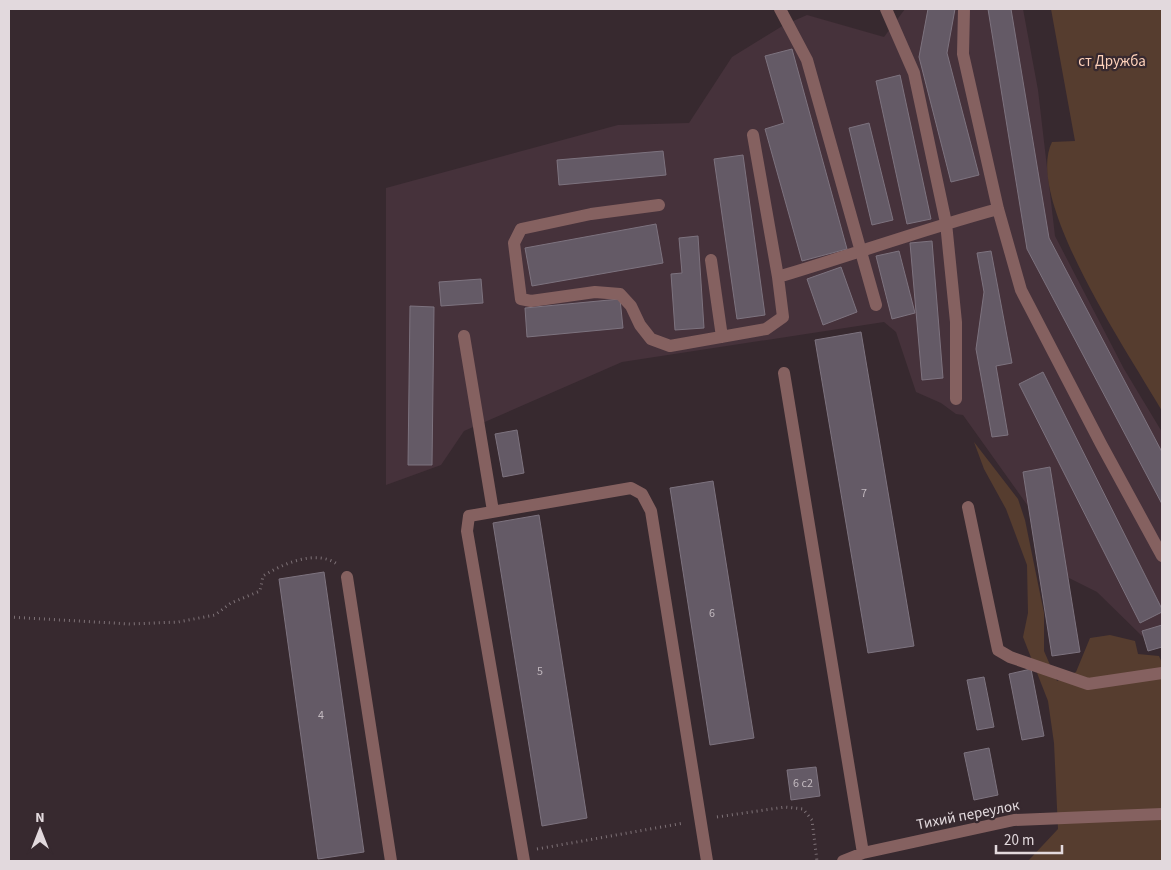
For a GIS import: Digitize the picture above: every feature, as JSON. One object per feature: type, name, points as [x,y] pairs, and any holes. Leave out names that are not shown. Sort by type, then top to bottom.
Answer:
[{"type":"street","points":[[780,9],[807,60],[876,305]]},
{"type":"street","points":[[886,9],[914,73],[946,223],[956,322],[956,399]]},
{"type":"street","points":[[964,9],[963,54],[998,209],[1021,290],[1100,444],[1162,556]]},
{"type":"street","points":[[660,205],[592,214],[520,229],[514,243],[520,298],[531,302],[595,292],[620,294],[631,306],[640,325],[651,339],[670,346],[766,329],[783,316],[753,136]]},
{"type":"street","points":[[778,277],[861,253],[946,223],[998,209]]},
{"type":"street","points":[[711,260],[722,337]]},
{"type":"street","points":[[464,336],[493,511]]},
{"type":"street","points":[[784,373],[863,853]]},
{"type":"street","points":[[524,861],[467,531],[469,516],[630,488],[642,494],[651,511],[707,861]]},
{"type":"street","points":[[968,507],[998,650],[1010,657],[1088,684],[1162,673]]},
{"type":"street","points":[[347,577],[391,861]]},
{"type":"street","name":"Тихий переулок","points":[[843,861],[863,853],[1014,820],[1162,814]]},
{"type":"path","points":[[9,617],[130,624],[178,622],[215,615],[231,603],[260,591],[262,576],[284,563],[319,558],[331,560],[343,569],[347,577]]},
{"type":"shaded area","points":[[905,9],[1023,9],[1038,90],[1055,236],[1124,369],[1162,432],[1162,635],[1142,636],[1097,592],[1063,575],[1045,550],[1028,506],[963,415],[956,414],[941,403],[916,392],[896,332],[884,322],[622,362],[464,431],[441,465],[386,485],[386,188],[618,125],[689,123],[732,57],[784,25],[807,15],[884,37]]},
{"type":"green space","name":"ст Дружба","points":[[1051,9],[1162,9],[1162,411],[1106,318],[1085,278],[1066,239],[1053,201],[1047,168],[1052,142],[1075,141]]},
{"type":"green space","points":[[974,442],[1018,499],[1025,520],[1044,613],[1044,651],[1057,681],[1076,672],[1090,638],[1110,635],[1135,641],[1138,654],[1159,656],[1162,663],[1162,861],[1028,861],[1058,829],[1054,743],[1048,701],[1023,637],[1028,613],[1027,565],[1006,509],[984,469]]},
{"type":"building","points":[[928,9],[955,9],[947,53],[979,175],[951,182],[919,57]]},
{"type":"building","points":[[988,9],[1011,9],[1049,238],[1162,452],[1162,504],[1027,249]]},
{"type":"building","points":[[792,49],[847,249],[802,261],[765,129],[784,123],[765,56]]},
{"type":"building","points":[[900,75],[931,219],[907,224],[876,81]]},
{"type":"building","points":[[869,123],[893,220],[872,225],[849,128]]},
{"type":"building","points":[[663,151],[666,175],[559,185],[557,160]]},
{"type":"building","points":[[743,155],[765,315],[737,319],[714,159]]},
{"type":"building","points":[[656,224],[663,263],[532,286],[525,248]]},
{"type":"building","points":[[698,236],[704,328],[675,330],[671,274],[682,273],[679,238]]},
{"type":"building","points":[[932,241],[943,378],[922,380],[910,243]]},
{"type":"building","points":[[899,251],[915,313],[892,319],[876,256]]},
{"type":"building","points":[[991,251],[1012,363],[996,366],[1008,435],[992,437],[976,349],[984,292],[977,253]]},
{"type":"building","points":[[841,267],[857,312],[823,325],[807,279]]},
{"type":"building","points":[[481,279],[483,303],[441,306],[439,282]]},
{"type":"building","points":[[620,299],[623,328],[527,337],[525,308]]},
{"type":"building","points":[[410,306],[434,307],[432,465],[408,465]]},
{"type":"building","points":[[861,332],[914,646],[868,653],[815,340]]},
{"type":"building","points":[[1043,372],[1162,609],[1162,612],[1140,623],[1019,384]]},
{"type":"building","points":[[517,430],[524,473],[503,477],[495,434]]},
{"type":"building","points":[[1050,467],[1080,652],[1052,656],[1023,472]]},
{"type":"building","points":[[713,481],[754,738],[710,745],[670,488]]},
{"type":"building","points":[[539,515],[587,818],[542,826],[493,523]]},
{"type":"building","points":[[324,572],[364,852],[318,859],[279,579]]},
{"type":"building","points":[[1162,625],[1162,647],[1148,651],[1142,631]]},
{"type":"building","points":[[1031,669],[1044,736],[1022,740],[1009,674]]},
{"type":"building","points":[[984,677],[994,727],[977,730],[967,680]]},
{"type":"building","points":[[989,748],[998,795],[974,800],[964,753]]},
{"type":"building","points":[[816,767],[820,796],[791,800],[787,770]]}]
